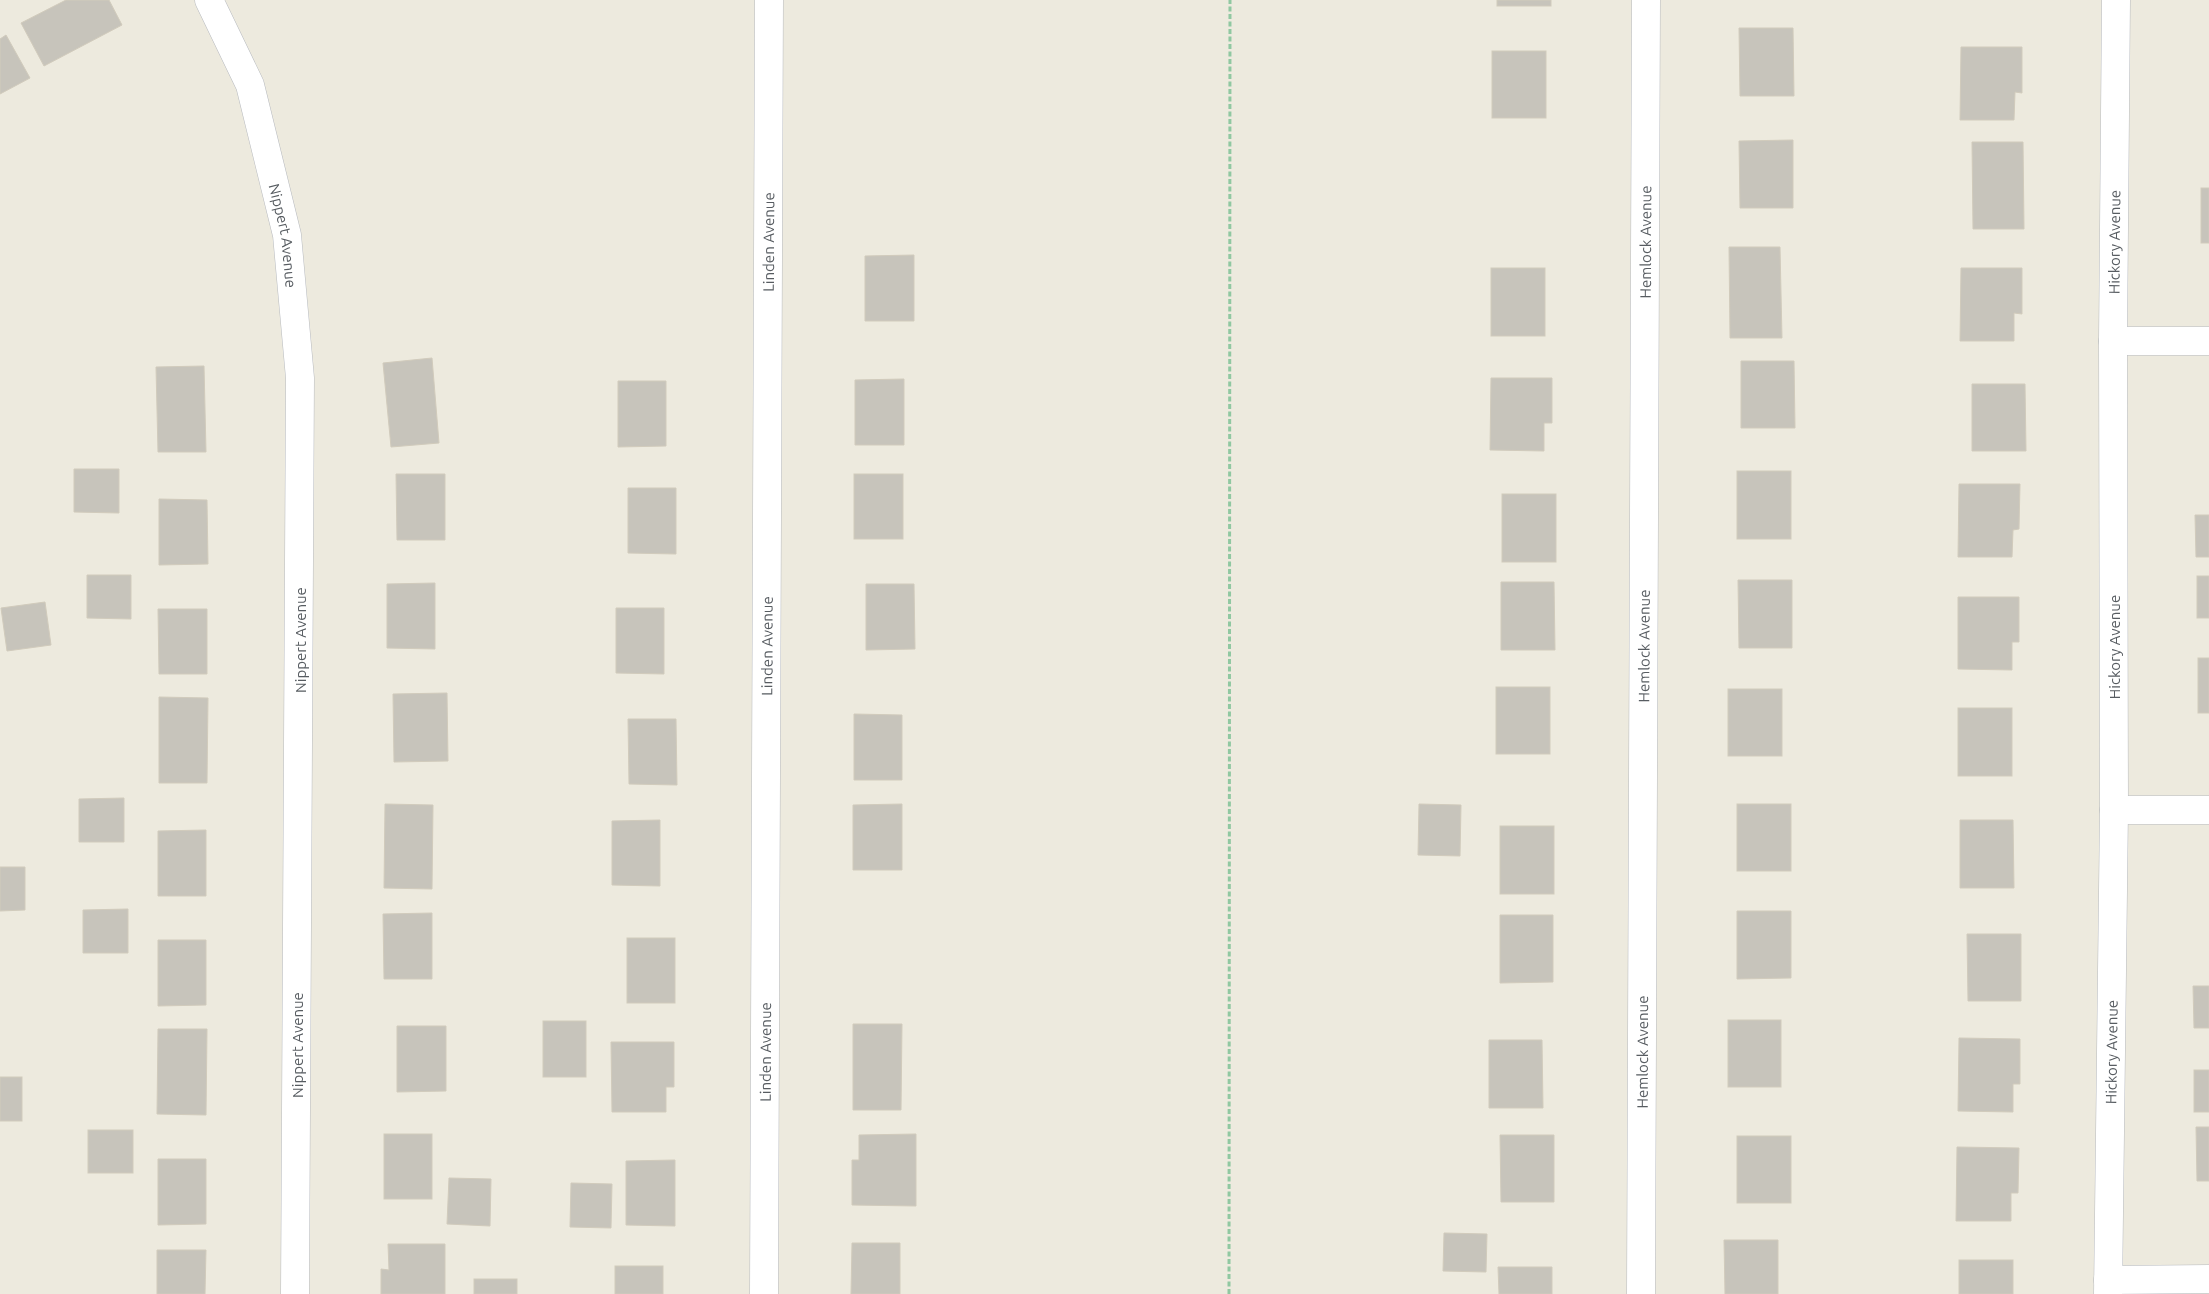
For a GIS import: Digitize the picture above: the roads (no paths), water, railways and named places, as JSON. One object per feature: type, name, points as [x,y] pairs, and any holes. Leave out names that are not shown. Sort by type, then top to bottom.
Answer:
[{"type":"street","name":"Nippert Avenue","points":[[209,0],[250,85],[287,236],[300,378],[295,1294]]},
{"type":"street","name":"Linden Avenue","points":[[764,1294],[770,0]]},
{"type":"street","name":"Hemlock Avenue","points":[[1641,1294],[1646,0]]},
{"type":"street","name":"Hickory Avenue","points":[[2108,1287],[2114,810],[2113,341],[2116,0]]},
{"type":"street","points":[[2113,341],[2209,341]]},
{"type":"street","points":[[2114,810],[2209,810]]},
{"type":"street","points":[[2108,1287],[2209,1280]]}]
